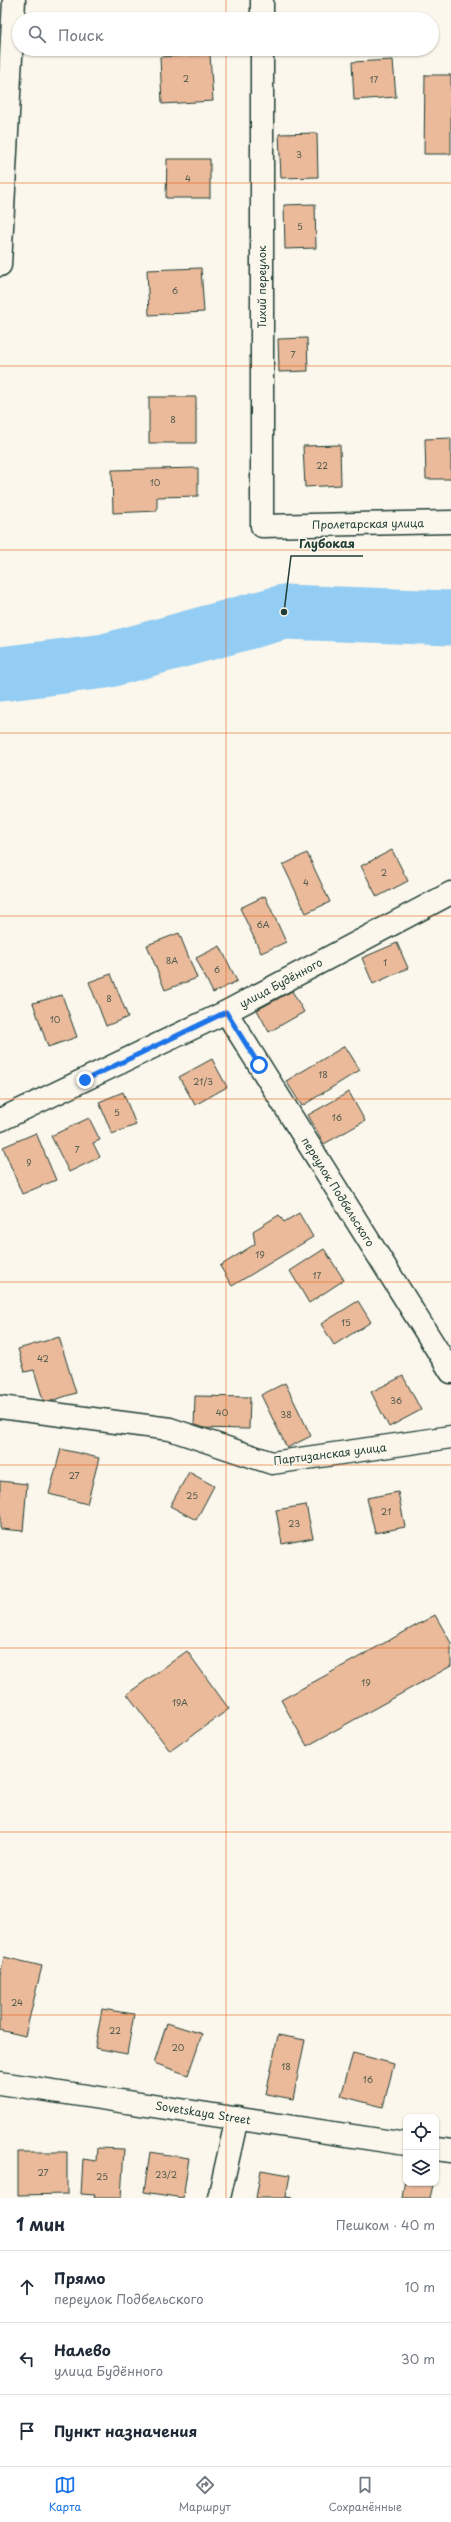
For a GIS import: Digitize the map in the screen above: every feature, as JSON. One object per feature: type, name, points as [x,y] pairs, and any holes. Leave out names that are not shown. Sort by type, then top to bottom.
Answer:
[{"type":"street","points":[[13,12],[14,0]]},
{"type":"street","points":[[262,0],[262,12]]},
{"type":"street","points":[[0,265],[12,38]]},
{"type":"street","name":"Тихий переулок","points":[[262,56],[262,526]]},
{"type":"street","name":"Пролетарская улица","points":[[262,526],[451,522]]},
{"type":"street","name":"улица Будённого","points":[[0,1120],[226,1012],[451,893]]},
{"type":"street","name":"переулок Подбельского","points":[[226,1012],[451,1372]]},
{"type":"street","name":"Партизанская улица","points":[[0,1408],[170,1429],[272,1463],[451,1437]]},
{"type":"street","name":"Sovetskaya Street","points":[[0,2083],[403,2144]]},
{"type":"street","points":[[220,2198],[237,2118]]},
{"type":"street","points":[[439,2149],[451,2151]]},
{"type":"building","points":[[210,56],[213,101],[162,104],[160,57]]},
{"type":"building","points":[[393,60],[396,97],[354,100],[352,62]]},
{"type":"building","points":[[425,75],[451,75],[451,154],[424,154]]},
{"type":"building","points":[[317,133],[318,177],[281,178],[279,134]]},
{"type":"building","points":[[167,159],[210,159],[210,198],[166,198]]},
{"type":"building","points":[[315,204],[316,248],[285,249],[284,205]]},
{"type":"building","points":[[201,268],[204,312],[149,315],[147,270]]},
{"type":"building","points":[[307,338],[308,371],[279,372],[278,339]]},
{"type":"building","points":[[149,397],[196,397],[196,443],[149,443]]},
{"type":"building","points":[[451,438],[451,479],[426,479],[425,439]]},
{"type":"building","points":[[340,445],[341,485],[305,487],[303,446]]},
{"type":"building","points":[[198,468],[198,496],[157,497],[157,511],[113,513],[112,470]]},
{"type":"building","points":[[392,850],[408,881],[377,897],[361,866]]},
{"type":"building","points":[[307,853],[330,902],[306,913],[283,865]]},
{"type":"building","points":[[265,896],[286,942],[261,953],[240,908]]},
{"type":"building","points":[[179,933],[197,978],[165,990],[147,945]]},
{"type":"building","points":[[397,943],[408,968],[373,984],[362,958]]},
{"type":"building","points":[[220,946],[237,981],[213,993],[196,958]]},
{"type":"building","points":[[111,974],[128,1017],[106,1026],[89,982]]},
{"type":"building","points":[[292,991],[304,1012],[269,1032],[257,1010]]},
{"type":"building","points":[[62,995],[77,1037],[48,1047],[33,1003]]},
{"type":"building","points":[[345,1046],[360,1070],[302,1106],[286,1081]]},
{"type":"building","points":[[212,1059],[227,1087],[195,1105],[179,1077]]},
{"type":"building","points":[[123,1092],[136,1125],[112,1134],[99,1102]]},
{"type":"building","points":[[349,1092],[365,1121],[324,1144],[308,1115]]},
{"type":"building","points":[[89,1118],[100,1140],[93,1143],[100,1157],[69,1172],[51,1136]]},
{"type":"building","points":[[36,1133],[56,1180],[22,1194],[3,1147]]},
{"type":"building","points":[[299,1213],[313,1237],[232,1286],[220,1266],[255,1244],[253,1231],[279,1215],[284,1222]]},
{"type":"building","points":[[324,1249],[344,1280],[309,1303],[290,1271]]},
{"type":"building","points":[[358,1301],[371,1322],[334,1345],[321,1324]]},
{"type":"building","points":[[59,1337],[76,1393],[44,1403],[34,1370],[25,1372],[18,1349]]},
{"type":"building","points":[[403,1376],[421,1410],[389,1427],[371,1392]]},
{"type":"building","points":[[285,1383],[311,1436],[287,1448],[261,1395]]},
{"type":"building","points":[[195,1396],[250,1397],[249,1429],[194,1428]]},
{"type":"building","points":[[61,1449],[99,1458],[87,1504],[49,1494]]},
{"type":"building","points":[[189,1472],[214,1486],[196,1520],[170,1506]]},
{"type":"building","points":[[0,1481],[27,1484],[23,1531],[0,1529]]},
{"type":"building","points":[[398,1492],[405,1527],[375,1533],[367,1498]]},
{"type":"building","points":[[306,1505],[313,1538],[282,1544],[276,1510]]},
{"type":"building","points":[[435,1615],[451,1643],[451,1666],[307,1746],[281,1700]]},
{"type":"building","points":[[187,1651],[229,1709],[170,1751],[127,1694]]},
{"type":"building","points":[[4,1957],[42,1966],[25,2036],[0,2030],[0,1975]]},
{"type":"building","points":[[102,2009],[134,2014],[127,2054],[95,2048]]},
{"type":"building","points":[[167,2023],[202,2034],[188,2075],[154,2063]]},
{"type":"building","points":[[278,2035],[305,2040],[293,2099],[266,2094]]},
{"type":"building","points":[[353,2053],[394,2064],[383,2107],[341,2096]]},
{"type":"building","points":[[97,2148],[124,2149],[121,2198],[94,2198],[95,2195],[81,2194],[83,2159],[96,2161]]},
{"type":"building","points":[[18,2152],[67,2152],[67,2194],[18,2195]]},
{"type":"building","points":[[150,2152],[189,2158],[183,2198],[144,2192]]},
{"type":"building","points":[[261,2170],[290,2175],[286,2197],[293,2198],[256,2198]]},
{"type":"building","points":[[404,2186],[433,2186],[430,2198],[402,2198]]},
{"type":"waterway","points":[[0,674],[105,661],[284,612],[451,618]]},
{"type":"place","name":"Глубокая","points":[[284,612]]},
{"type":"route","points":[[85,1080],[226,1012],[259,1065]]}]
